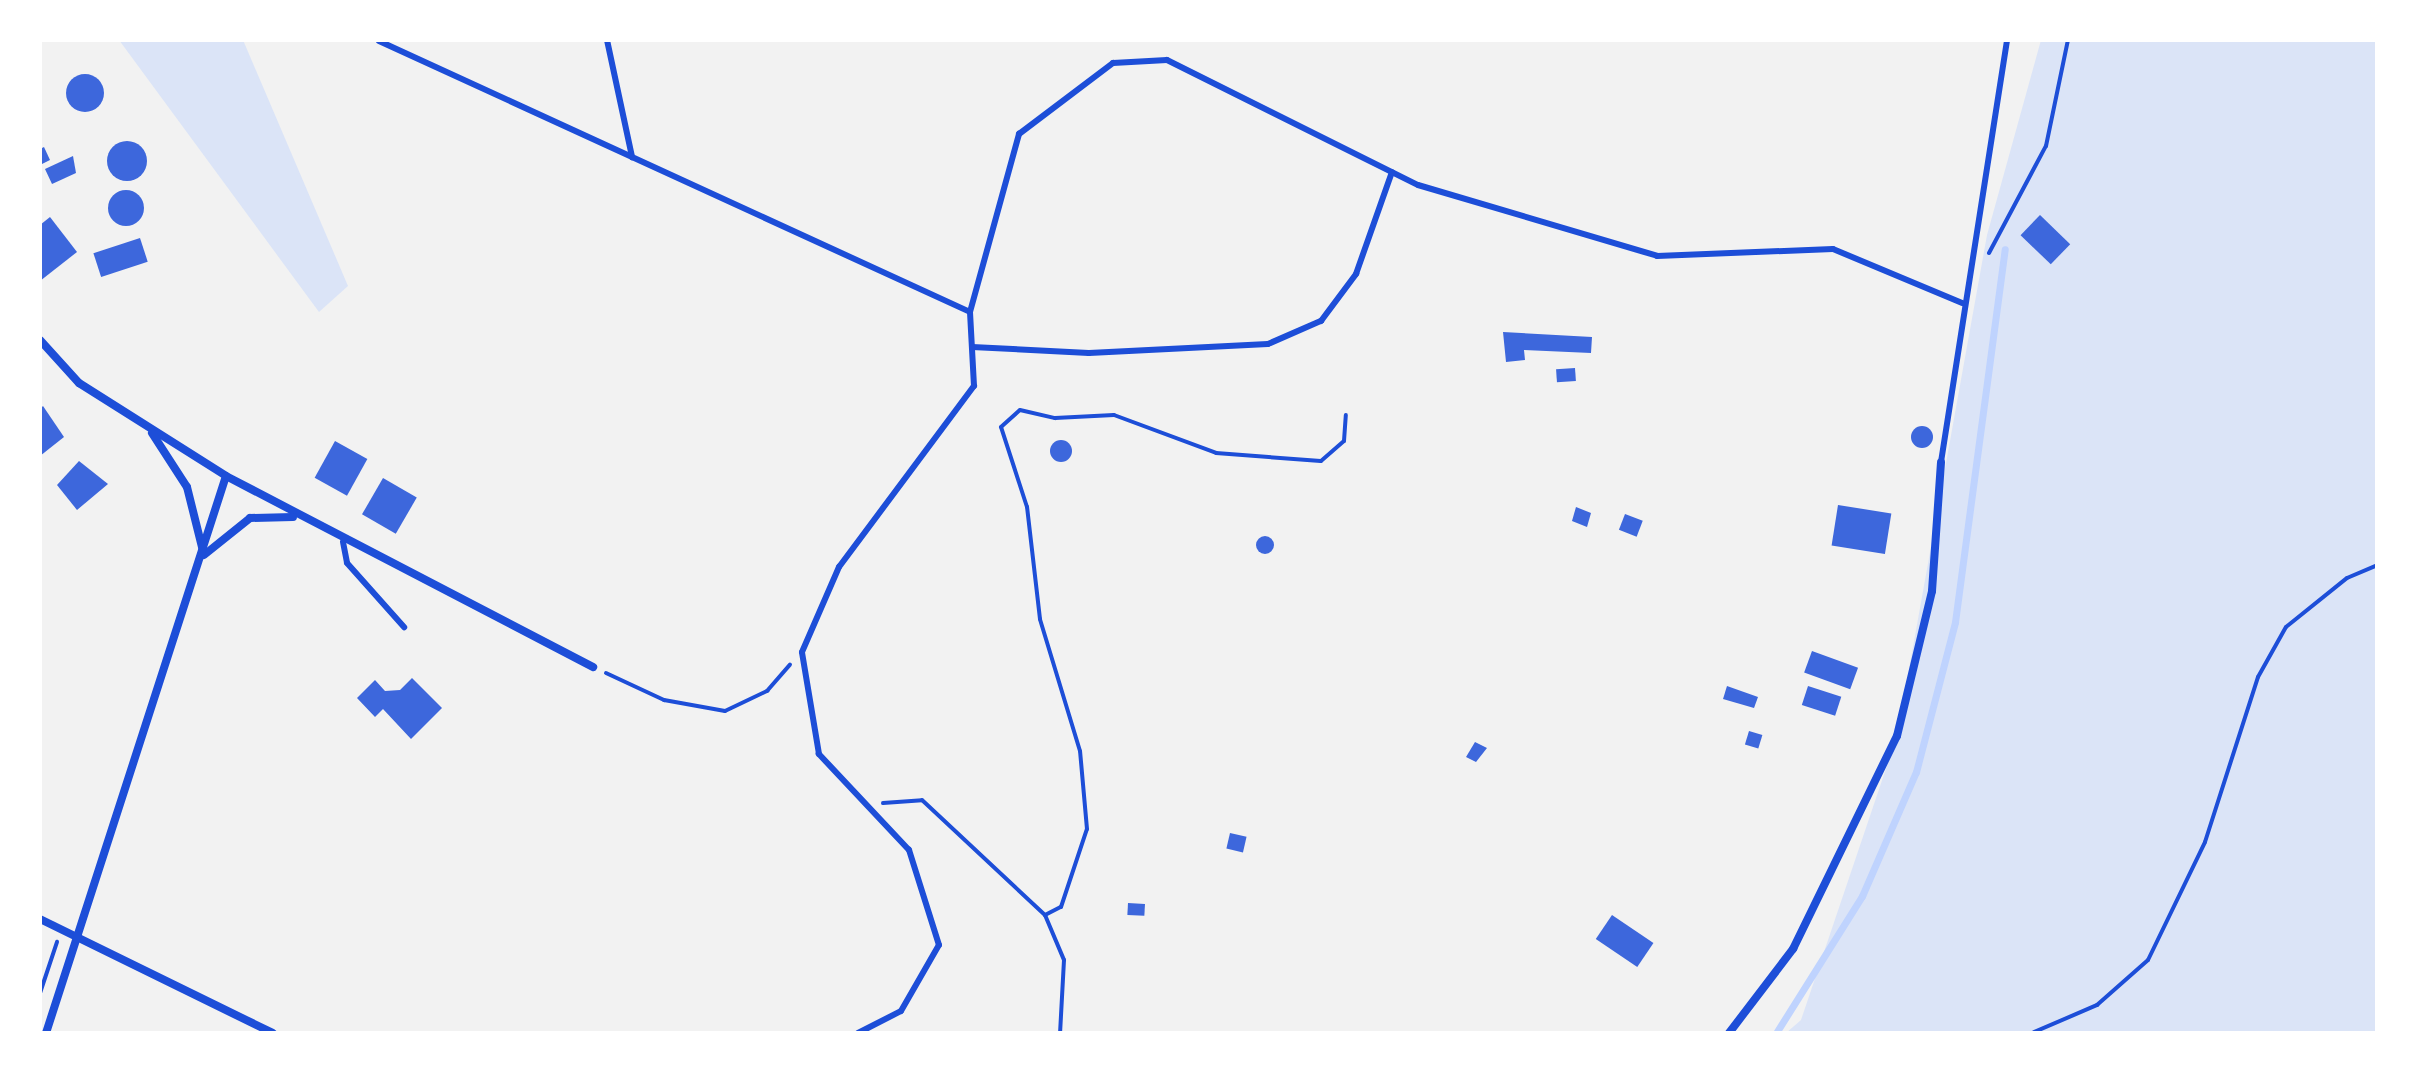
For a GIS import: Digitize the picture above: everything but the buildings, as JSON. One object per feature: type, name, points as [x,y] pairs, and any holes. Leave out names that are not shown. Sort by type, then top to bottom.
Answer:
[{"type":"street","points":[[40,340],[79,383],[226,476],[343,542],[593,667]]},
{"type":"street","points":[[149,428],[196,507],[203,555]]},
{"type":"street","points":[[1729,1033],[1793,949],[1897,736],[1932,591],[1941,462]]},
{"type":"street","points":[[46,1033],[68,974],[226,476]]},
{"type":"street","points":[[203,555],[250,518],[300,518]]},
{"type":"street","points":[[40,919],[273,1033]]},
{"type":"lane","points":[[607,40],[632,157]]},
{"type":"lane","points":[[1941,462],[1962,303],[2007,40]]},
{"type":"lane","points":[[379,41],[970,312]]},
{"type":"lane","points":[[858,1033],[901,1011],[939,945],[909,850],[819,754],[802,652],[839,567],[974,386],[970,312],[1019,134],[1113,63],[1167,60],[1392,172],[1657,256],[1833,249],[1962,303]]},
{"type":"lane","points":[[972,347],[1089,353],[1268,344],[1321,321],[1356,274],[1392,172]]},
{"type":"lane","points":[[343,542],[347,563],[404,627]]},
{"type":"path","points":[[1982,266],[2046,146],[2068,40]]},
{"type":"path","points":[[1045,915],[1061,907],[1087,829],[1080,751],[1040,619],[1027,507],[1001,427],[1020,410],[1055,418],[1114,415],[1216,453],[1321,461],[1344,441],[1346,415]]},
{"type":"path","points":[[2032,1033],[2097,1005],[2148,960],[2205,842],[2258,677],[2286,627],[2347,578],[2377,565]]},
{"type":"path","points":[[593,667],[664,700],[725,711],[767,691],[802,652]]},
{"type":"path","points":[[865,804],[922,800],[1045,915],[1064,960],[1060,1033]]},
{"type":"path","points":[[40,993],[42,976],[48,969]]},
{"type":"shaded area","points":[[119,40],[243,40],[348,286],[319,312]]},
{"type":"shaded area","points":[[2041,40],[2377,40],[2377,1033],[1786,1033],[1801,1020],[1897,736],[1987,235]]},
{"type":"waterway","points":[[1776,1033],[1862,896],[1916,772],[1955,622],[2005,249]]}]
